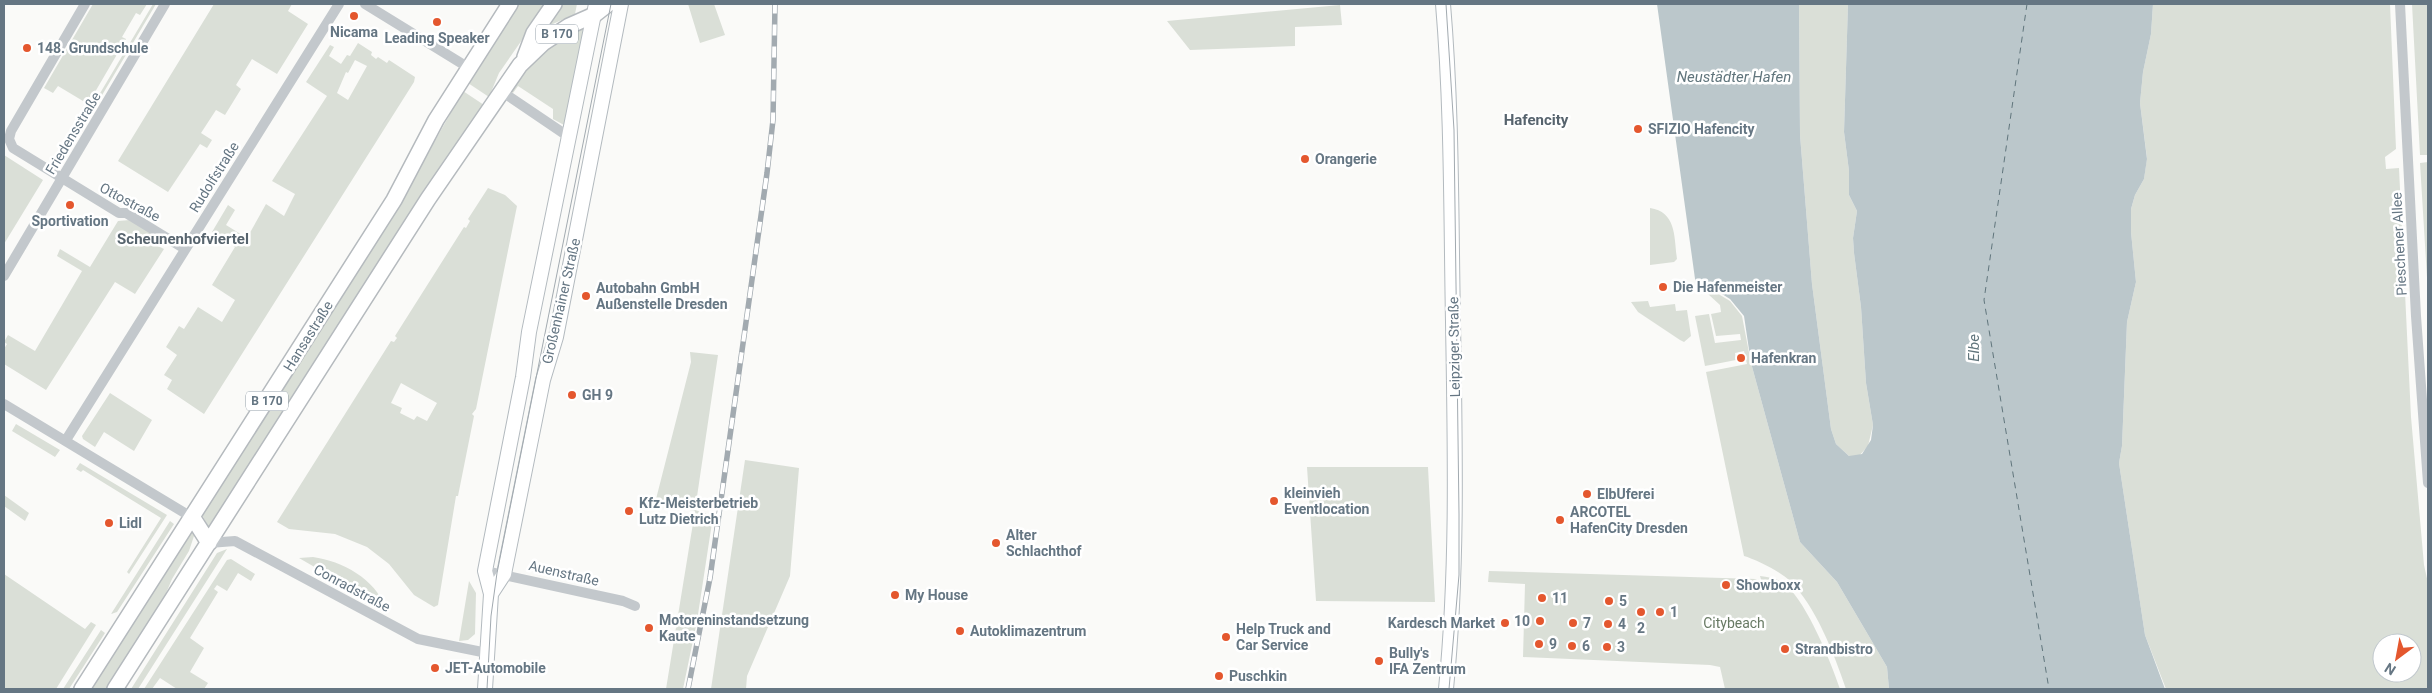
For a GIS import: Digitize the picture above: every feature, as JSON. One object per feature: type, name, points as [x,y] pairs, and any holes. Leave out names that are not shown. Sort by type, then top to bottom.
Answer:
[{"type":"main road","name":"Hansastraße","points":[[82,689],[193,518],[394,200],[464,65],[510,4]]},
{"type":"main road","points":[[525,58],[534,33],[554,4]]},
{"type":"main road","name":"Hansastraße","points":[[115,689],[428,199],[501,91],[525,58],[556,34],[595,9],[608,4]]},
{"type":"main road","name":"Großenhainer Straße","points":[[491,594],[504,574],[543,380],[556,337],[621,4]]},
{"type":"main road","name":"Leipziger Straße","points":[[1442,4],[1452,164],[1456,509],[1454,602],[1446,689]]},
{"type":"main road","name":"Großenhainer Straße","points":[[485,689],[491,594],[485,571],[523,377],[529,332],[595,9]]},
{"type":"main road","points":[[193,518],[209,543]]},
{"type":"street","name":"Ottostraße","points":[[85,4],[11,131],[9,139],[13,148],[62,179],[119,213],[126,213],[185,249]]},
{"type":"street","name":"Friedensstraße","points":[[4,276],[165,4]]},
{"type":"street","name":"Rudolfstraße","points":[[66,440],[338,4]]},
{"type":"street","points":[[366,4],[464,65]]},
{"type":"street","name":"Pieschener Allee","points":[[2400,4],[2417,325],[2428,483]]},
{"type":"street","points":[[501,91],[569,137]]},
{"type":"street","points":[[4,404],[193,518]]},
{"type":"street","name":"Conradstraße","points":[[209,543],[235,541],[418,639],[453,648],[487,653]]},
{"type":"street","name":"Auenstraße","points":[[485,571],[623,601],[635,606]]},
{"type":"green space","points":[[93,4],[147,4],[140,15],[136,13],[122,37],[126,39],[88,104],[58,86],[53,93],[44,88]]},
{"type":"green space","points":[[153,4],[156,4],[63,161],[61,159]]},
{"type":"green space","points":[[214,4],[292,4],[288,11],[308,24],[277,74],[252,59],[236,85],[241,89],[225,115],[216,110],[201,133],[212,140],[207,148],[200,144],[168,192],[118,161]]},
{"type":"green space","points":[[518,4],[547,4],[499,73],[489,97],[468,83]]},
{"type":"green space","points":[[559,4],[577,4],[575,14],[544,28]]},
{"type":"green space","points":[[688,4],[714,4],[725,35],[700,43]]},
{"type":"green space","points":[[1799,4],[1848,4],[1844,132],[1849,171],[1849,195],[1857,211],[1853,238],[1854,253],[1861,307],[1866,383],[1873,425],[1868,446],[1859,456],[1849,456],[1836,444],[1831,429],[1812,284],[1800,135]]},
{"type":"green space","points":[[2153,4],[2390,4],[2396,149],[2385,157],[2386,169],[2399,168],[2411,417],[2424,565],[2428,583],[2428,689],[2166,689],[2145,635],[2119,463],[2122,446],[2127,322],[2136,282],[2131,232],[2131,209],[2135,195],[2144,179],[2147,158],[2140,103],[2143,72],[2151,34]]},
{"type":"green space","points":[[2412,4],[2428,4],[2428,155],[2420,155]]},
{"type":"green space","points":[[1340,5],[1342,25],[1295,27],[1295,46],[1190,50],[1167,21]]},
{"type":"green space","points":[[581,29],[584,31],[564,125],[553,119],[553,109],[518,86],[513,93],[510,91],[525,71],[541,55]]},
{"type":"green space","points":[[358,43],[372,52],[371,55],[376,59],[378,57],[387,63],[389,60],[415,77],[414,82],[204,414],[167,389],[172,380],[164,375],[177,355],[166,347],[179,326],[184,329],[198,307],[222,322],[235,300],[212,285],[235,247],[212,232],[228,205],[235,210],[226,225],[247,238],[266,204],[284,216],[295,194],[272,181],[327,96],[306,82],[330,45],[334,47],[329,56],[341,64],[347,55],[350,56]],"holes":[[[355,60],[367,66],[348,100],[337,93],[346,72],[348,73]]]},
{"type":"green space","points":[[463,91],[484,105],[404,223],[210,530],[202,515],[400,203]]},
{"type":"green space","points":[[4,155],[43,180],[4,244]]},
{"type":"green space","points":[[2428,162],[2428,294],[2420,163]]},
{"type":"green space","points":[[488,188],[505,195],[517,206],[476,409],[472,414],[474,416],[458,496],[456,496],[438,605],[434,607],[414,595],[389,564],[367,547],[335,534],[289,529],[277,522],[391,341],[394,342],[397,338],[395,336],[464,227],[466,228],[470,221],[468,219]],"holes":[[[401,383],[437,403],[427,421],[417,416],[414,420],[400,413],[402,408],[391,403]]]},
{"type":"green space","points":[[1650,208],[1659,210],[1670,220],[1677,259],[1674,262],[1650,265]]},
{"type":"green space","points":[[130,220],[155,236],[156,245],[164,249],[135,294],[115,282],[46,390],[4,364],[4,349],[7,344],[4,342],[8,335],[35,351],[82,271],[57,256],[60,249],[90,267],[118,221]]},
{"type":"green space","points":[[1710,289],[1730,301],[1742,316],[1751,363],[1800,542],[1837,582],[1887,667],[1889,689],[1846,689],[1823,631],[1808,603],[1799,591],[1780,573],[1744,556],[1706,372],[1747,364],[1744,351],[1735,353],[1736,360],[1705,366],[1695,316],[1709,314],[1715,343],[1741,340],[1740,334],[1716,336],[1711,314],[1721,312],[1720,305],[1708,294]]},
{"type":"green space","points":[[1648,301],[1650,307],[1675,304],[1676,311],[1687,310],[1691,336],[1684,342],[1680,340],[1638,312],[1631,302]]},
{"type":"green space","points":[[690,352],[718,355],[695,510],[713,516],[697,621],[683,689],[666,689],[695,511],[655,503],[691,362]]},
{"type":"green space","points":[[110,393],[152,420],[134,451],[104,432],[95,447],[83,439],[82,436]]},
{"type":"green space","points":[[16,424],[60,450],[55,457],[12,431]]},
{"type":"green space","points":[[745,460],[799,468],[790,576],[747,676],[746,689],[711,689]]},
{"type":"green space","points":[[80,463],[167,515],[129,574],[127,572],[161,518],[83,470],[81,472],[76,469]]},
{"type":"green space","points":[[1307,467],[1428,467],[1435,602],[1316,601]]},
{"type":"green space","points":[[4,495],[29,513],[25,521],[4,506]]},
{"type":"green space","points":[[170,521],[174,524],[117,612],[111,614]]},
{"type":"green space","points":[[192,530],[195,533],[189,551],[172,579],[159,610],[109,689],[91,689]]},
{"type":"green space","points":[[227,549],[138,689],[131,689],[217,553]]},
{"type":"green space","points":[[313,557],[346,567],[357,573],[374,588],[385,608],[299,558]]},
{"type":"green space","points":[[231,559],[255,574],[251,581],[238,573],[227,591],[217,585],[214,589],[218,592],[190,638],[204,648],[190,672],[208,683],[204,689],[177,689],[160,678],[152,689],[144,689],[227,560]]},
{"type":"green space","name":"Citybeach","points":[[1489,571],[1756,579],[1763,586],[1760,576],[1780,581],[1794,594],[1810,619],[1840,689],[1725,689],[1720,667],[1710,665],[1523,657],[1525,584],[1488,582]]},
{"type":"green space","points":[[4,574],[85,629],[91,622],[96,625],[56,689],[4,689]]},
{"type":"green space","points":[[469,581],[476,593],[475,634],[468,640],[459,641]]},
{"type":"green space","points":[[101,630],[105,633],[69,689],[63,689]]},
{"type":"water","points":[[1657,4],[1799,4],[1800,135],[1812,284],[1831,429],[1836,444],[1849,456],[1862,454],[1871,440],[1873,425],[1866,383],[1861,307],[1854,253],[1853,238],[1857,211],[1849,195],[1849,171],[1844,132],[1848,4],[2153,4],[2151,34],[2143,72],[2140,103],[2147,159],[2144,179],[2135,195],[2131,209],[2131,232],[2136,282],[2127,322],[2122,446],[2119,463],[2145,635],[2165,689],[1889,689],[1887,667],[1837,582],[1800,542],[1751,363],[1744,316],[1730,299],[1714,289],[1696,286]]},
{"type":"ferry route","points":[[2027,4],[1984,300],[2049,689]]},
{"type":"tram line","points":[[487,689],[491,616],[497,573],[611,4]]},
{"type":"tram line","points":[[1446,4],[1454,130],[1459,514],[1459,575],[1449,689]]},
{"type":"railway","points":[[688,689],[710,578],[767,173],[773,120],[775,4]]},
{"type":"place","name":"Nicama","points":[[354,16]]},
{"type":"place","name":"Leading Speaker","points":[[437,22]]},
{"type":"place","name":"148. Grundschule","points":[[27,48]]},
{"type":"place","name":"SFIZIO Hafencity","points":[[1638,129]]},
{"type":"place","name":"Orangerie","points":[[1305,159]]},
{"type":"place","name":"Sportivation","points":[[70,205]]},
{"type":"place","name":"Die Hafenmeister","points":[[1663,287]]},
{"type":"place","name":"Autobahn GmbH Außenstelle Dresden","points":[[586,296]]},
{"type":"place","name":"Hafenkran","points":[[1741,358]]},
{"type":"place","name":"GH 9","points":[[572,395]]},
{"type":"place","name":"ElbUferei","points":[[1587,494]]},
{"type":"place","name":"kleinvieh Eventlocation","points":[[1274,501]]},
{"type":"place","name":"Kfz-Meisterbetrieb Lutz Dietrich","points":[[629,511]]},
{"type":"place","name":"ARCOTEL HafenCity Dresden","points":[[1560,520]]},
{"type":"place","name":"Lidl","points":[[109,523]]},
{"type":"place","name":"Alter Schlachthof","points":[[996,543]]},
{"type":"place","name":"Showboxx","points":[[1726,585]]},
{"type":"place","name":"My House","points":[[895,595]]},
{"type":"place","name":"11","points":[[1542,598]]},
{"type":"place","name":"5","points":[[1609,601]]},
{"type":"place","name":"2","points":[[1641,612]]},
{"type":"place","name":"1","points":[[1660,612]]},
{"type":"place","name":"10","points":[[1540,621]]},
{"type":"place","name":"Kardesch Market","points":[[1505,623]]},
{"type":"place","name":"7","points":[[1573,623]]},
{"type":"place","name":"4","points":[[1608,624]]},
{"type":"place","name":"Motoreninstandsetzung Kaute","points":[[649,628]]},
{"type":"place","name":"Autoklimazentrum","points":[[960,631]]},
{"type":"place","name":"Help Truck and Car Service","points":[[1226,637]]},
{"type":"place","name":"9","points":[[1539,644]]},
{"type":"place","name":"6","points":[[1572,646]]},
{"type":"place","name":"3","points":[[1607,647]]},
{"type":"place","name":"Strandbistro","points":[[1785,649]]},
{"type":"place","name":"Bully's IFA Zentrum","points":[[1379,661]]},
{"type":"place","name":"JET-Automobile","points":[[435,668]]},
{"type":"place","name":"Puschkin","points":[[1219,676]]},
{"type":"district","name":"Hafencity","points":[[1536,120]]},
{"type":"district","name":"Scheunenhofviertel","points":[[183,239]]},
{"type":"water label","name":"Neustädter Hafen","points":[[1734,77]]},
{"type":"water label","name":"Elbe","points":[[1974,348]]}]
